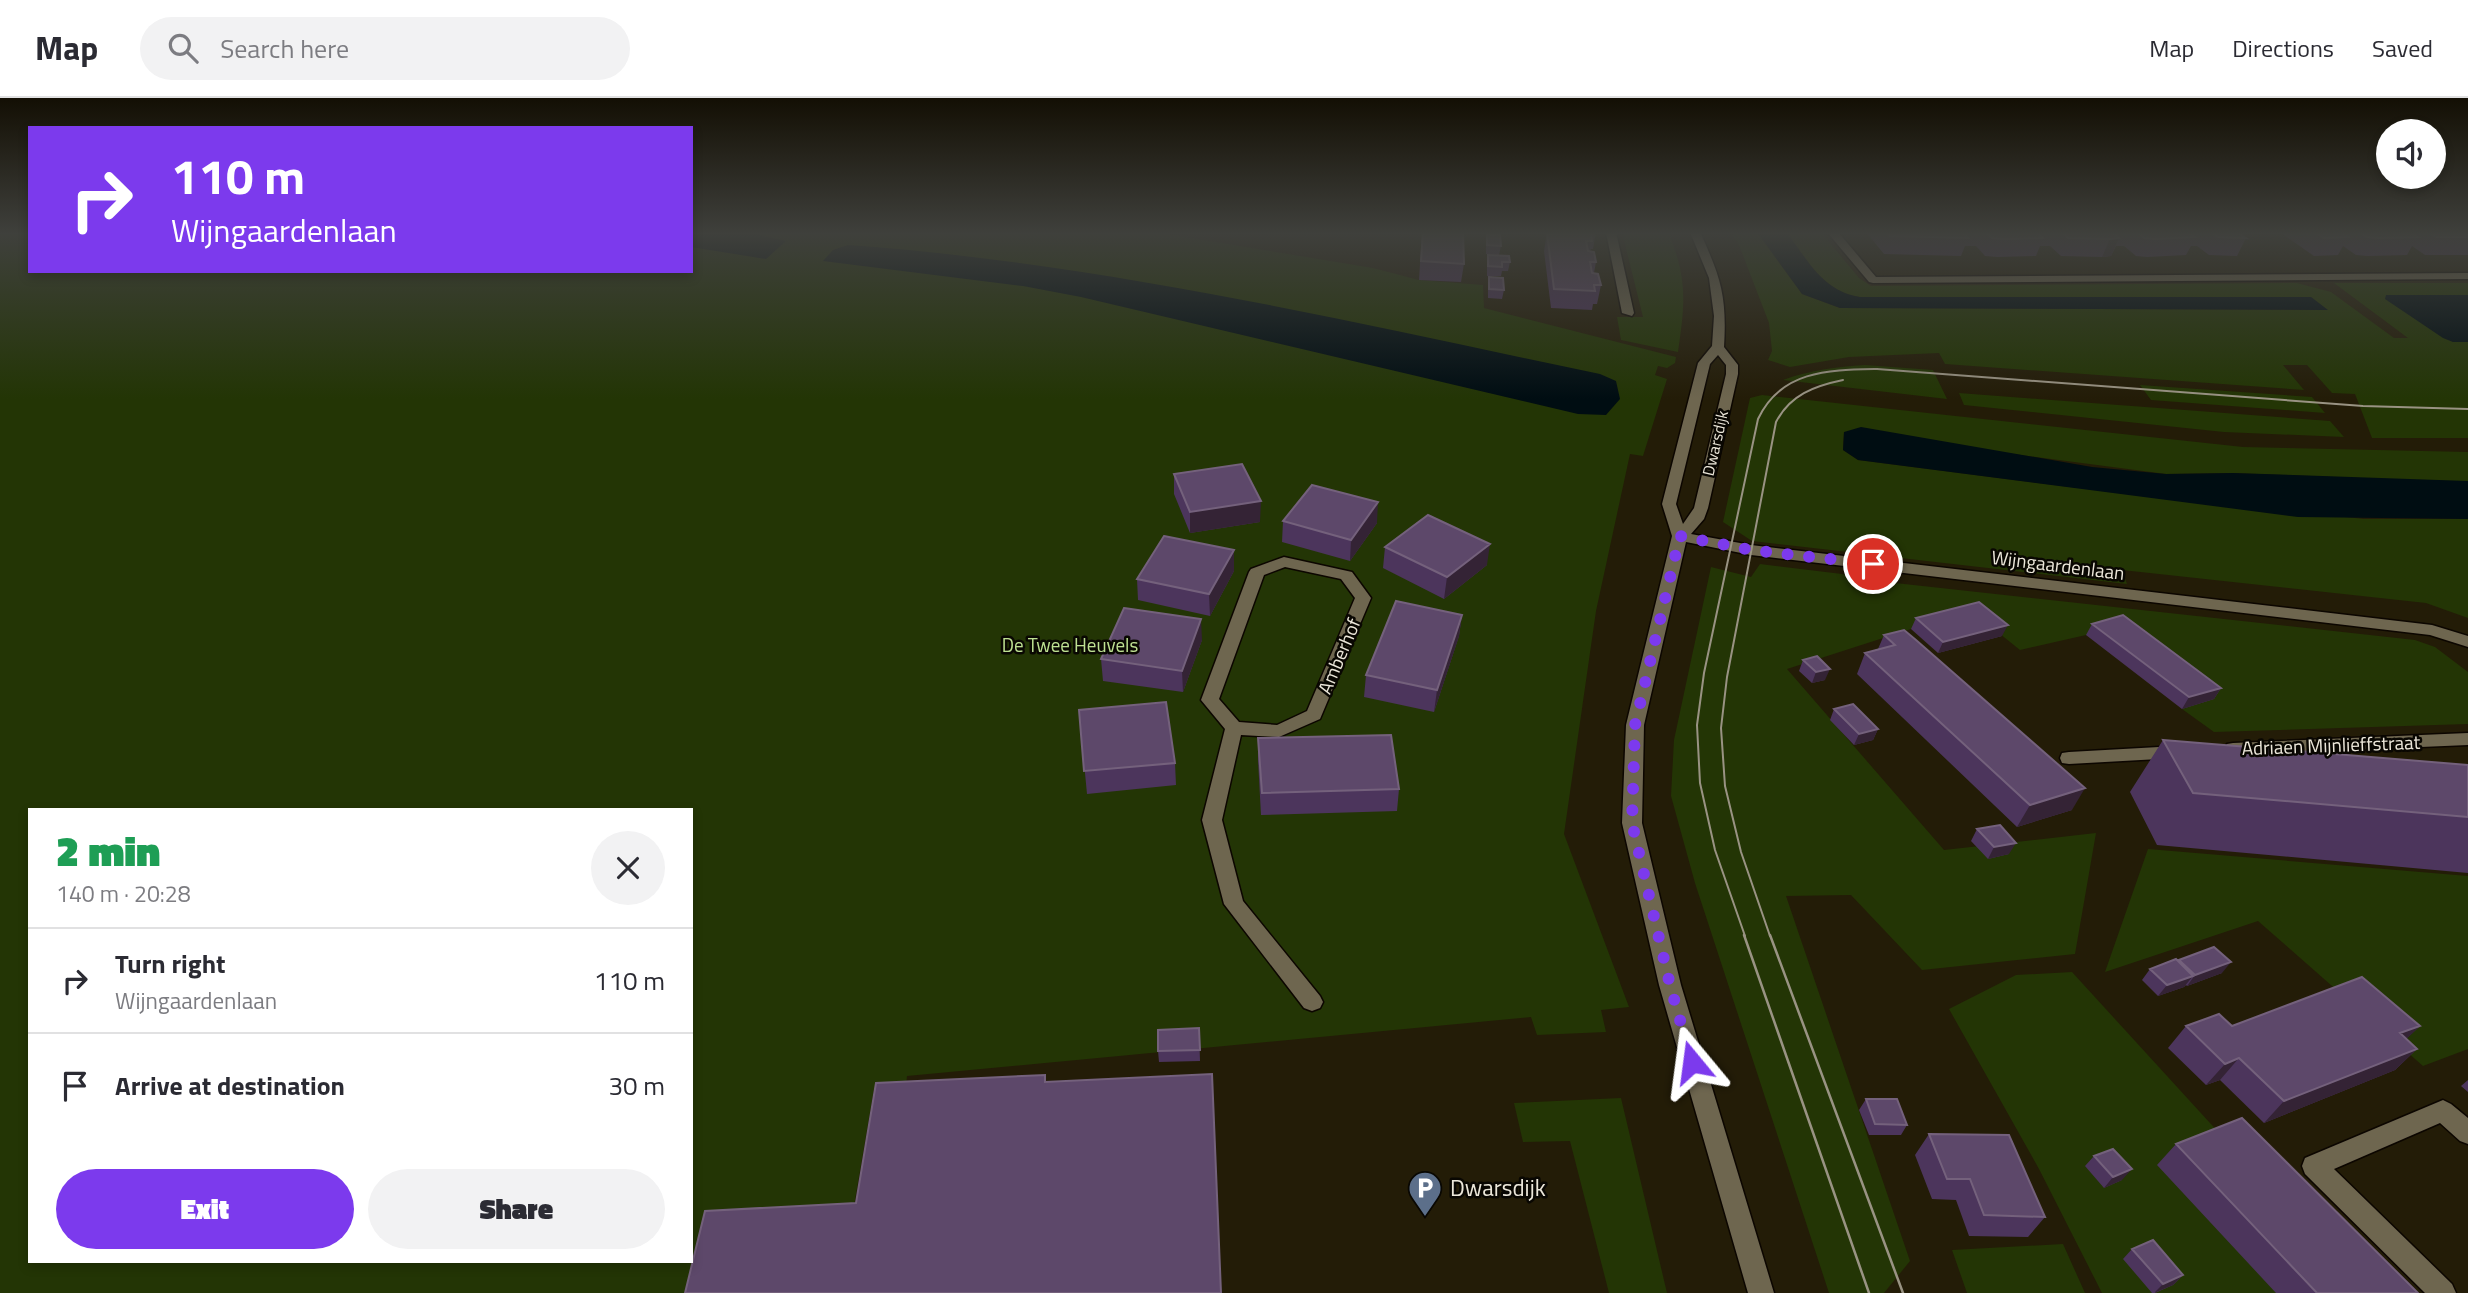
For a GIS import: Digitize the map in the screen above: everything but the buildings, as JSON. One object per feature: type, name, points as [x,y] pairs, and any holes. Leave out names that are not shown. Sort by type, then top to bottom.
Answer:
[{"type":"street","points":[[1623,288],[1628,313]]},
{"type":"street","name":"Dwarsdijk","points":[[1680,536],[1669,503],[1704,363],[1718,347],[1720,316],[1716,288]]},
{"type":"street","name":"Dwarsdijk","points":[[1718,347],[1732,365],[1732,374],[1701,508],[1697,519],[1680,536],[1635,725],[1632,823],[1670,985],[1761,1293]]},
{"type":"street","name":"Wijngaardenlaan","points":[[1680,536],[1765,551],[2432,630],[2468,642]]},
{"type":"street","name":"Amberhof","points":[[1284,562],[1346,575],[1363,598],[1314,715],[1279,731],[1234,728],[1210,700],[1257,572],[1284,562]]},
{"type":"street","points":[[1234,728],[1212,820],[1234,904],[1312,1002]]},
{"type":"street","name":"Adriaen Mijnlieffstraat","points":[[2220,749],[2468,739]]},
{"type":"street","points":[[2068,758],[2192,751]]},
{"type":"street","points":[[2443,1293],[2314,1166],[2443,1111],[2468,1133]]},
{"type":"green space","name":"De Twee Heuvels","points":[[0,288],[1483,288],[1484,308],[1676,357],[1675,363],[1667,368],[1658,366],[1655,375],[1667,379],[1643,456],[1630,454],[1596,611],[1564,834],[1629,1007],[1601,1010],[1606,1032],[1537,1035],[1531,1017],[907,1076],[906,1087],[874,1089],[839,1293],[0,1293]]},
{"type":"green space","points":[[1636,288],[1683,288],[1678,352],[1621,340],[1617,317],[1643,317]]},
{"type":"green space","points":[[1755,288],[1797,288],[1802,294],[1840,308],[2327,310],[2311,297],[1860,297],[1836,288],[2315,288],[2331,292],[2394,338],[2408,338],[2340,288],[2468,288],[2468,295],[2386,295],[2453,342],[2468,342],[2468,438],[2372,438],[2355,394],[2332,393],[2307,365],[2283,365],[2304,390],[1945,364],[1939,353],[1849,357],[1790,367],[1768,360],[1772,351],[1769,323]]},
{"type":"green space","points":[[1865,365],[1933,370],[1947,399],[1783,380],[1823,370]]},
{"type":"green space","points":[[2140,385],[2312,397],[2325,413],[2151,400]]},
{"type":"green space","points":[[1959,393],[2330,421],[2344,437],[2224,432],[1964,405]]},
{"type":"green space","points":[[1762,395],[2243,447],[2468,452],[2468,481],[2435,481],[2233,473],[2166,474],[1844,432],[1843,450],[1858,460],[2070,487],[2364,519],[2468,519],[2468,618],[2426,603],[2122,570],[2127,584],[1752,541],[1723,522],[1750,398]]},
{"type":"green space","points":[[1760,564],[1842,574],[1868,580],[2415,640],[2435,647],[2468,672],[2468,724],[2214,732],[2182,709],[2213,698],[2086,635],[2020,650],[1974,613],[1911,629],[1787,669],[1944,850],[2096,833],[2075,954],[1922,970],[1851,895],[1786,896],[1910,1261],[1884,1293],[1829,1293],[1695,883],[1671,796],[1674,740],[1711,567],[1751,577]]},
{"type":"green space","points":[[2148,849],[2468,876],[2468,1049],[2423,1066],[2258,921],[2105,972]]},
{"type":"green space","points":[[2072,972],[2210,1123],[2372,1293],[2102,1293],[2039,1169],[1949,1009],[2016,975]]},
{"type":"green space","points":[[1621,1098],[1667,1293],[1609,1293],[1570,1141],[1523,1142],[1514,1103]]},
{"type":"green space","points":[[2063,1244],[2085,1293],[1967,1293],[1952,1250]]},
{"type":"shaded area","points":[[1032,288],[1175,288],[1226,297],[1600,374],[1616,381],[1620,399],[1606,415],[1578,414]]},
{"type":"shaded area","points":[[1797,288],[1836,288],[1860,297],[2311,297],[2328,310],[1840,308],[1802,294]]},
{"type":"shaded area","points":[[2386,295],[2468,295],[2468,342],[2453,342],[2443,338],[2385,299]]},
{"type":"shaded area","points":[[1861,427],[2092,467],[2166,474],[2233,473],[2468,481],[2468,519],[2298,517],[1858,460],[1843,450],[1844,432]]},
{"type":"tram line","points":[[1745,936],[1715,850],[1700,783],[1697,725],[1704,673],[1758,419],[1780,391],[1793,382],[1824,372],[1877,369],[2363,406],[2468,409]]},
{"type":"tram line","points":[[1770,936],[1741,852],[1725,786],[1721,728],[1727,677],[1776,422],[1796,398],[1822,385],[1843,380]]},
{"type":"tram line","points":[[1744,935],[1869,1293]]},
{"type":"tram line","points":[[1770,935],[1903,1293]]},
{"type":"place","name":"Dwarsdijk","points":[[1425,1218]]},
{"type":"route","points":[[1692,1062],[1670,985],[1632,823],[1635,725],[1680,536],[1751,550],[1873,564]]}]
